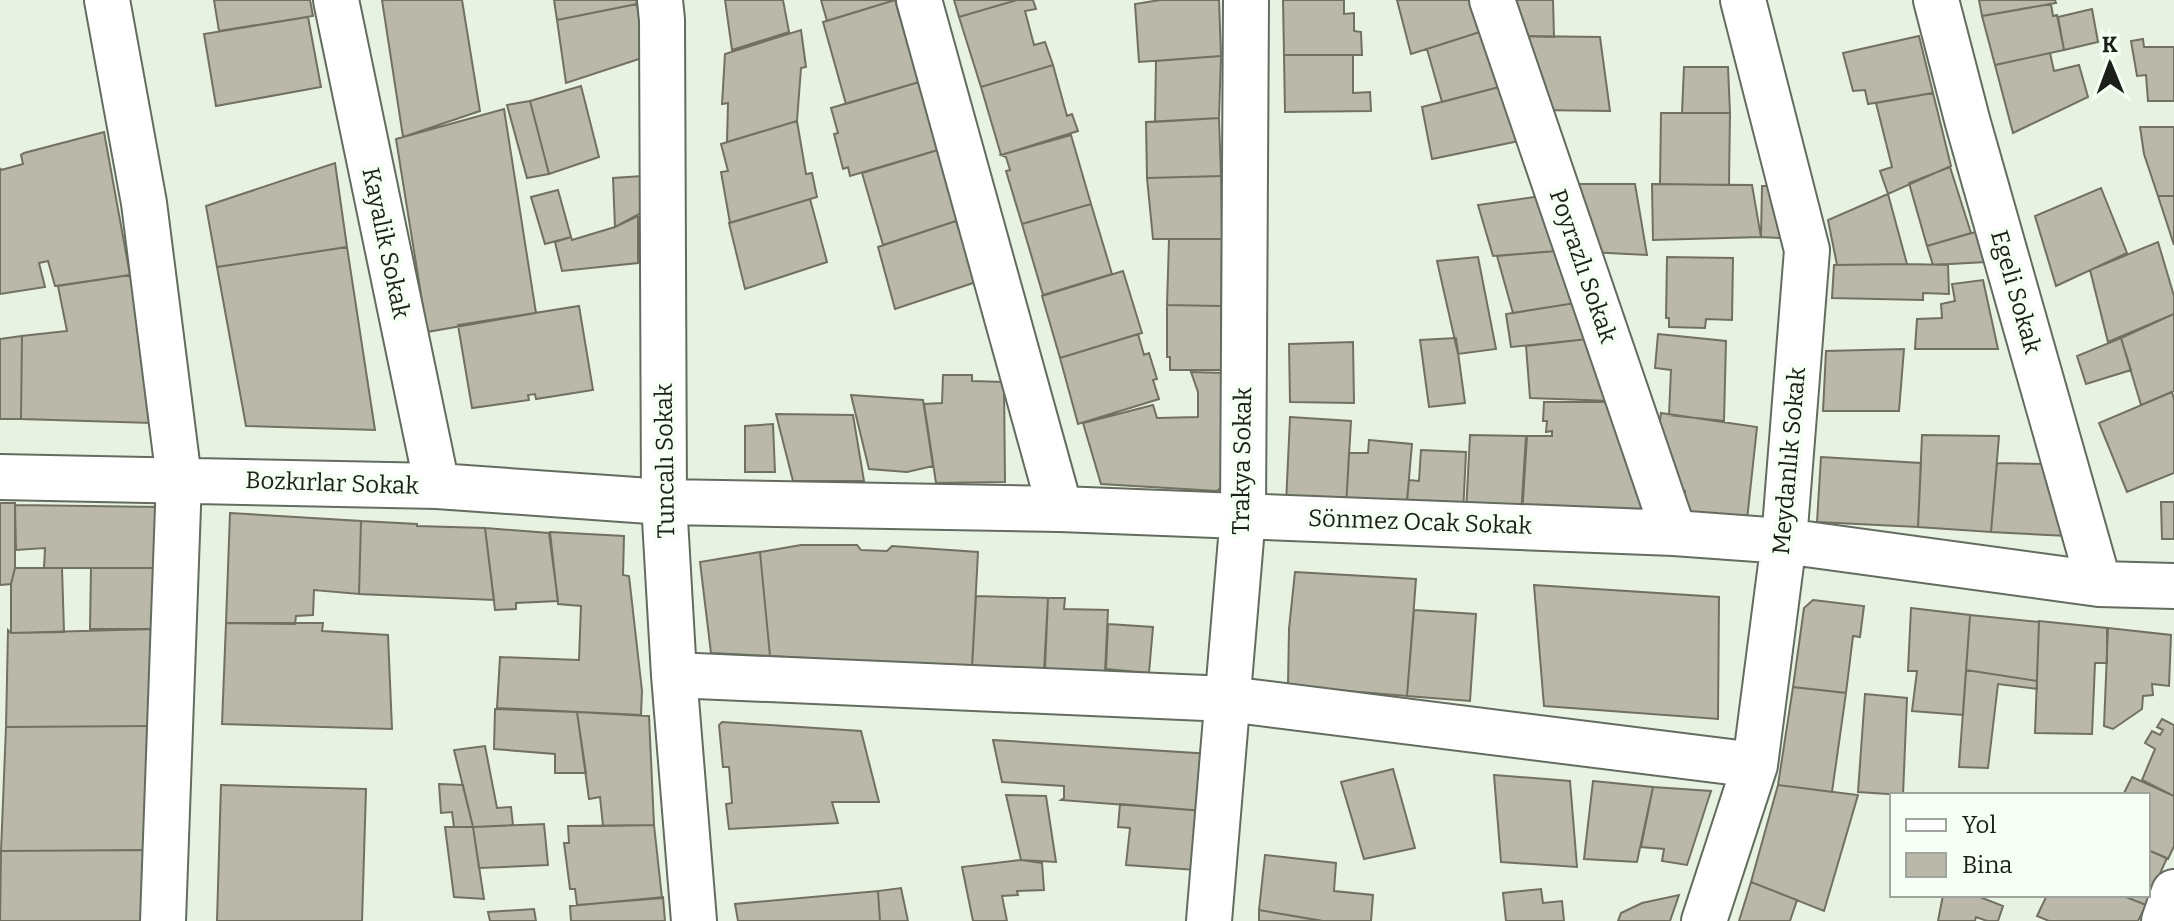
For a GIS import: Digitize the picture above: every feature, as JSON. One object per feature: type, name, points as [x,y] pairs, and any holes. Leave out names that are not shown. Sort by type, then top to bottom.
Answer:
[{"type":"street","points":[[107,0],[144,203],[179,479],[163,921]]},
{"type":"street","name":"Kayalik Sokak","points":[[336,0],[437,486]]},
{"type":"street","name":"Tuncalı Sokak","points":[[660,0],[664,502],[694,921]]},
{"type":"street","points":[[919,0],[1060,509]]},
{"type":"street","name":"Trakya Sokak","points":[[1209,921],[1243,515],[1246,0]]},
{"type":"street","name":"Poyrazlı Sokak","points":[[1492,0],[1674,533]]},
{"type":"street","name":"Meydanlık Sokak","points":[[1704,921],[1755,765],[1784,541],[1807,250],[1743,0]]},
{"type":"street","name":"Egeli Sokak","points":[[1936,0],[2099,584]]},
{"type":"street","name":"Bozkırlar Sokak","points":[[0,477],[437,486],[664,502]]},
{"type":"street","name":"Sönmez Ocak Sokak","points":[[664,502],[1060,509],[1674,533],[1784,541],[2099,584],[2174,586]]},
{"type":"street","points":[[674,675],[1228,699],[1755,765]]},
{"type":"street","points":[[2164,921],[2174,892]]},
{"type":"building","points":[[214,0],[310,0],[313,16],[219,31]]},
{"type":"building","points":[[382,0],[462,0],[480,111],[403,137]]},
{"type":"building","points":[[554,0],[636,0],[637,4],[557,20]]},
{"type":"building","points":[[725,0],[783,0],[789,32],[732,50]]},
{"type":"building","points":[[821,0],[895,0],[827,21]]},
{"type":"building","points":[[895,0],[919,82],[846,104],[823,22]]},
{"type":"building","points":[[954,0],[1017,0],[959,17]]},
{"type":"building","points":[[1017,0],[1033,0],[1036,9],[1025,11],[1034,45],[1045,42],[1053,65],[981,87],[959,17]]},
{"type":"building","points":[[1160,0],[1219,0],[1221,56],[1139,62],[1135,4]]},
{"type":"building","points":[[1283,0],[1344,0],[1344,14],[1354,13],[1354,31],[1361,32],[1362,55],[1284,55]]},
{"type":"building","points":[[1397,0],[1473,0],[1483,31],[1411,54]]},
{"type":"building","points":[[1515,0],[1553,0],[1554,37],[1517,36]]},
{"type":"building","points":[[1979,0],[2055,0],[2056,3],[1982,16]]},
{"type":"building","points":[[637,4],[645,57],[566,83],[557,20]]},
{"type":"building","points":[[2051,4],[2053,16],[2057,15],[2064,50],[1995,65],[1982,16]]},
{"type":"building","points":[[2092,9],[2098,42],[2064,50],[2058,17]]},
{"type":"building","points":[[308,17],[321,87],[216,106],[204,34]]},
{"type":"building","points":[[801,30],[806,67],[801,68],[797,121],[727,142],[728,103],[722,104],[725,54]]},
{"type":"building","points":[[1483,31],[1503,86],[1442,102],[1427,49]]},
{"type":"building","points":[[1517,36],[1600,37],[1610,111],[1537,110]]},
{"type":"building","points":[[1919,36],[1933,93],[1868,104],[1865,90],[1853,91],[1843,53]]},
{"type":"building","points":[[2143,39],[2144,47],[2174,47],[2174,101],[2148,101],[2146,75],[2137,76],[2131,41]]},
{"type":"building","points":[[2050,53],[2054,71],[2079,65],[2088,97],[2013,133],[1995,65]]},
{"type":"building","points":[[1284,55],[1353,55],[1353,93],[1370,92],[1371,111],[1285,112]]},
{"type":"building","points":[[1221,56],[1219,118],[1155,122],[1156,61]]},
{"type":"building","points":[[1053,65],[1067,116],[1072,114],[1078,131],[1001,155],[981,87]]},
{"type":"building","points":[[1684,67],[1728,67],[1730,113],[1682,113]]},
{"type":"building","points":[[919,82],[938,150],[850,176],[848,167],[843,169],[831,108]]},
{"type":"building","points":[[581,86],[599,157],[549,174],[530,101]]},
{"type":"building","points":[[1503,86],[1519,141],[1432,159],[1422,107]]},
{"type":"building","points":[[1933,93],[1951,166],[1888,194],[1880,171],[1892,167],[1876,103]]},
{"type":"building","points":[[530,101],[549,174],[527,178],[507,105]]},
{"type":"building","points":[[504,109],[536,313],[427,332],[396,139]]},
{"type":"building","points":[[1661,113],[1730,113],[1729,185],[1660,184]]},
{"type":"building","points":[[1219,118],[1221,176],[1147,178],[1146,122]]},
{"type":"building","points":[[797,121],[806,174],[812,173],[817,197],[730,223],[721,172],[728,171],[721,144]]},
{"type":"building","points":[[2140,127],[2174,127],[2174,196],[2158,196],[2144,154]]},
{"type":"building","points":[[104,132],[130,275],[55,286],[48,261],[39,263],[45,287],[0,294],[0,168],[23,164],[21,155],[24,153]]},
{"type":"building","points":[[1071,135],[1091,204],[1022,224],[1006,171],[1010,170],[1006,157],[1001,155]]},
{"type":"building","points":[[938,150],[959,220],[883,245],[862,173]]},
{"type":"building","points":[[335,163],[347,247],[217,267],[206,206]]},
{"type":"building","points":[[1950,167],[1971,233],[1927,246],[1909,183]]},
{"type":"building","points":[[642,176],[643,212],[615,227],[613,178]]},
{"type":"building","points":[[1221,176],[1222,239],[1153,239],[1147,178]]},
{"type":"building","points":[[1573,184],[1635,184],[1647,255],[1589,252]]},
{"type":"building","points":[[1652,184],[1752,185],[1761,237],[1653,240]]},
{"type":"building","points":[[1762,186],[1784,186],[1781,238],[1761,237]]},
{"type":"building","points":[[2101,188],[2127,253],[2056,286],[2035,216]]},
{"type":"building","points":[[558,190],[571,237],[545,244],[531,197]]},
{"type":"building","points":[[1888,194],[1907,264],[1837,265],[1828,220]]},
{"type":"building","points":[[1541,196],[1557,251],[1493,256],[1478,205]]},
{"type":"building","points":[[2158,196],[2174,196],[2174,245]]},
{"type":"building","points":[[810,199],[827,262],[745,289],[729,223]]},
{"type":"building","points":[[1091,204],[1112,274],[1043,295],[1022,224]]},
{"type":"building","points":[[638,216],[638,263],[562,271],[555,242],[615,227]]},
{"type":"building","points":[[956,221],[976,282],[895,309],[878,247]]},
{"type":"building","points":[[1979,231],[1986,262],[1933,265],[1927,246]]},
{"type":"building","points":[[1169,239],[1222,239],[1221,306],[1167,305]]},
{"type":"building","points":[[2158,242],[2174,296],[2174,314],[2108,342],[2090,270]]},
{"type":"building","points":[[347,247],[375,430],[246,426],[217,267]]},
{"type":"building","points":[[1557,251],[1575,303],[1513,313],[1497,256]]},
{"type":"building","points":[[1478,257],[1496,349],[1458,354],[1437,261]]},
{"type":"building","points":[[1667,257],[1733,258],[1732,320],[1706,319],[1705,328],[1669,327],[1669,318],[1666,318]]},
{"type":"building","points":[[1834,265],[1948,265],[1949,294],[1923,293],[1923,300],[1832,298]]},
{"type":"building","points":[[1123,271],[1142,333],[1060,358],[1042,296]]},
{"type":"building","points":[[130,275],[147,368],[152,423],[21,419],[22,336],[67,331],[58,286]]},
{"type":"building","points":[[1983,280],[1998,349],[1915,349],[1917,319],[1942,318],[1941,304],[1955,301],[1952,284]]},
{"type":"building","points":[[1575,303],[1588,339],[1511,347],[1506,314]]},
{"type":"building","points":[[1167,305],[1221,306],[1221,370],[1170,370]]},
{"type":"building","points":[[579,306],[593,390],[536,399],[535,394],[528,395],[529,400],[472,408],[458,325]]},
{"type":"building","points":[[2174,314],[2174,391],[2141,405],[2121,338]]},
{"type":"building","points":[[1138,334],[1144,355],[1149,353],[1159,399],[1078,424],[1060,358]]},
{"type":"building","points":[[1658,334],[1726,341],[1724,421],[1669,415],[1671,370],[1655,368]]},
{"type":"building","points":[[22,336],[21,419],[0,419],[0,339]]},
{"type":"building","points":[[1456,338],[1465,403],[1429,407],[1420,340]]},
{"type":"building","points":[[2121,338],[2131,370],[2086,384],[2077,356]]},
{"type":"building","points":[[1588,339],[1611,401],[1530,398],[1526,346]]},
{"type":"building","points":[[1353,342],[1354,403],[1290,402],[1289,344]]},
{"type":"building","points":[[1904,349],[1899,411],[1823,411],[1826,351]]},
{"type":"building","points":[[1191,372],[1224,373],[1225,484],[1217,491],[1101,484],[1083,423],[1153,405],[1157,418],[1198,417],[1198,392]]},
{"type":"building","points":[[943,375],[972,375],[972,381],[1004,382],[1005,482],[936,483],[924,404],[942,403]]},
{"type":"building","points":[[2172,392],[2174,473],[2127,492],[2099,423]]},
{"type":"building","points":[[851,395],[923,400],[933,466],[907,472],[869,469]]},
{"type":"building","points":[[1544,402],[1614,402],[1652,519],[1522,516],[1527,436],[1552,436],[1552,431],[1546,432],[1547,421],[1543,421]]},
{"type":"building","points":[[1661,413],[1757,427],[1747,520],[1690,519],[1684,500],[1685,491],[1681,491],[1659,426]]},
{"type":"building","points":[[776,414],[853,415],[864,481],[793,481]]},
{"type":"building","points":[[1290,417],[1351,421],[1346,508],[1286,504]]},
{"type":"building","points":[[773,424],[775,472],[745,472],[745,426]]},
{"type":"building","points":[[1470,435],[1526,436],[1521,516],[1466,513]]},
{"type":"building","points":[[1922,435],[1999,436],[1991,532],[1918,527]]},
{"type":"building","points":[[1369,440],[1412,444],[1406,512],[1346,508],[1349,453],[1368,453]]},
{"type":"building","points":[[1421,450],[1466,452],[1463,515],[1406,512],[1409,480],[1419,481]]},
{"type":"building","points":[[1821,457],[1921,463],[1918,527],[1817,522]]},
{"type":"building","points":[[1997,463],[2049,464],[2067,536],[1991,532]]},
{"type":"building","points":[[2161,502],[2174,502],[2174,539],[2162,539]]},
{"type":"building","points":[[0,503],[15,503],[15,568],[11,584],[0,585]]},
{"type":"building","points":[[15,505],[159,507],[158,568],[44,568],[45,548],[16,550]]},
{"type":"building","points":[[230,513],[361,521],[359,594],[314,590],[313,615],[296,616],[295,624],[226,623]]},
{"type":"building","points":[[361,521],[485,528],[494,600],[359,594]]},
{"type":"building","points":[[485,528],[549,533],[558,601],[516,603],[516,609],[495,610]]},
{"type":"building","points":[[550,532],[624,536],[623,575],[629,576],[642,691],[641,715],[497,708],[500,657],[579,660],[581,606],[558,604]]},
{"type":"building","points":[[801,545],[857,545],[861,550],[887,551],[892,546],[978,552],[972,667],[770,656],[760,552]]},
{"type":"building","points":[[760,552],[770,656],[711,653],[700,562]]},
{"type":"building","points":[[15,568],[62,568],[64,632],[11,633],[11,584]]},
{"type":"building","points":[[91,568],[156,568],[153,629],[90,629]]},
{"type":"building","points":[[1295,572],[1416,579],[1407,696],[1288,686],[1289,629]]},
{"type":"building","points":[[1534,585],[1719,597],[1718,719],[1544,706]]},
{"type":"building","points":[[976,596],[1048,598],[1044,671],[972,668]]},
{"type":"building","points":[[1048,598],[1065,598],[1064,609],[1108,610],[1105,672],[1045,669]]},
{"type":"building","points":[[1813,600],[1864,606],[1860,637],[1853,636],[1846,693],[1793,687],[1804,608]]},
{"type":"building","points":[[1911,608],[1970,615],[1963,715],[1912,711],[1917,671],[1908,671]]},
{"type":"building","points":[[1414,610],[1476,614],[1470,701],[1407,696]]},
{"type":"building","points":[[1970,615],[2039,622],[2037,681],[1966,670]]},
{"type":"building","points":[[2039,621],[2107,628],[2107,663],[2095,663],[2092,734],[2035,733]]},
{"type":"building","points":[[226,623],[323,623],[322,631],[388,635],[392,729],[222,724]]},
{"type":"building","points":[[1108,624],[1153,627],[1149,673],[1106,669]]},
{"type":"building","points":[[2108,628],[2171,635],[2169,686],[2152,684],[2153,695],[2143,696],[2142,709],[2113,729],[2104,726]]},
{"type":"building","points":[[154,629],[151,726],[6,727],[8,630],[11,633]]},
{"type":"building","points":[[1966,670],[2037,681],[2037,689],[1998,684],[1988,768],[1959,767]]},
{"type":"building","points":[[1793,687],[1846,693],[1832,792],[1778,785]]},
{"type":"building","points":[[1865,694],[1907,698],[1903,793],[1858,792]]},
{"type":"building","points":[[495,709],[577,712],[586,773],[555,773],[555,754],[494,749]]},
{"type":"building","points":[[577,712],[649,716],[654,825],[603,826],[600,797],[589,799]]},
{"type":"building","points":[[2162,719],[2174,725],[2174,796],[2142,780],[2155,749],[2145,743],[2152,731],[2160,735],[2163,730],[2157,727]]},
{"type":"building","points":[[722,722],[861,731],[879,802],[832,802],[838,823],[729,829],[726,804],[732,803],[729,767],[723,767],[719,725]]},
{"type":"building","points":[[151,726],[147,850],[1,851],[6,727]]},
{"type":"building","points":[[993,740],[1211,754],[1203,811],[1061,800],[1064,798],[1064,786],[1002,782]]},
{"type":"building","points":[[485,746],[497,808],[511,807],[513,825],[473,827],[454,750]]},
{"type":"building","points":[[1393,769],[1415,848],[1364,859],[1341,782]]},
{"type":"building","points":[[1494,775],[1570,781],[1577,867],[1501,862]]},
{"type":"building","points":[[2132,777],[2174,796],[2174,846],[2168,859],[2150,851],[2150,793],[2124,793]]},
{"type":"building","points":[[1593,781],[1653,787],[1637,862],[1584,859]]},
{"type":"building","points":[[439,784],[463,785],[473,827],[454,827],[452,812],[441,813]]},
{"type":"building","points":[[221,785],[366,789],[362,921],[217,921]]},
{"type":"building","points":[[1778,785],[1858,795],[1824,911],[1751,882]]},
{"type":"building","points":[[1653,787],[1711,791],[1687,865],[1662,861],[1664,849],[1641,847]]},
{"type":"building","points":[[1006,795],[1046,796],[1056,862],[1021,860]]},
{"type":"building","points":[[1120,804],[1203,811],[1196,870],[1126,865],[1130,828],[1118,827]]},
{"type":"building","points":[[544,824],[548,865],[479,868],[473,827]]},
{"type":"building","points":[[654,825],[662,898],[577,905],[575,889],[570,889],[564,843],[569,843],[568,826]]},
{"type":"building","points":[[445,827],[473,827],[484,899],[454,897]]},
{"type":"building","points":[[147,850],[145,921],[0,921],[1,851]]},
{"type":"building","points":[[2150,851],[2167,858],[2150,896]]},
{"type":"building","points":[[1265,855],[1336,863],[1334,891],[1373,895],[1371,921],[1323,921],[1259,910]]},
{"type":"building","points":[[1021,860],[1042,863],[1044,890],[1017,891],[1018,895],[1002,896],[1007,921],[973,921],[962,867]]},
{"type":"building","points":[[1751,882],[1797,900],[1790,921],[1739,921]]},
{"type":"building","points":[[901,888],[908,921],[880,921],[878,891]]},
{"type":"building","points":[[1541,889],[1543,903],[1562,901],[1564,921],[1506,921],[1503,893]]},
{"type":"building","points":[[878,891],[880,921],[738,921],[735,904]]},
{"type":"building","points":[[1679,895],[1670,921],[1618,921],[1621,913],[1642,903]]},
{"type":"building","points":[[663,897],[665,921],[571,921],[570,906]]},
{"type":"building","points":[[1943,897],[1980,897],[2003,906],[1998,921],[1976,917],[1975,921],[1938,921]]},
{"type":"building","points":[[2046,897],[2126,897],[2146,905],[2138,921],[2049,921],[2037,916]]},
{"type":"building","points":[[2126,897],[2150,897],[2146,905]]},
{"type":"building","points":[[534,909],[536,921],[490,921],[488,912]]},
{"type":"building","points":[[1259,910],[1316,920],[1316,921],[1259,921]]}]
